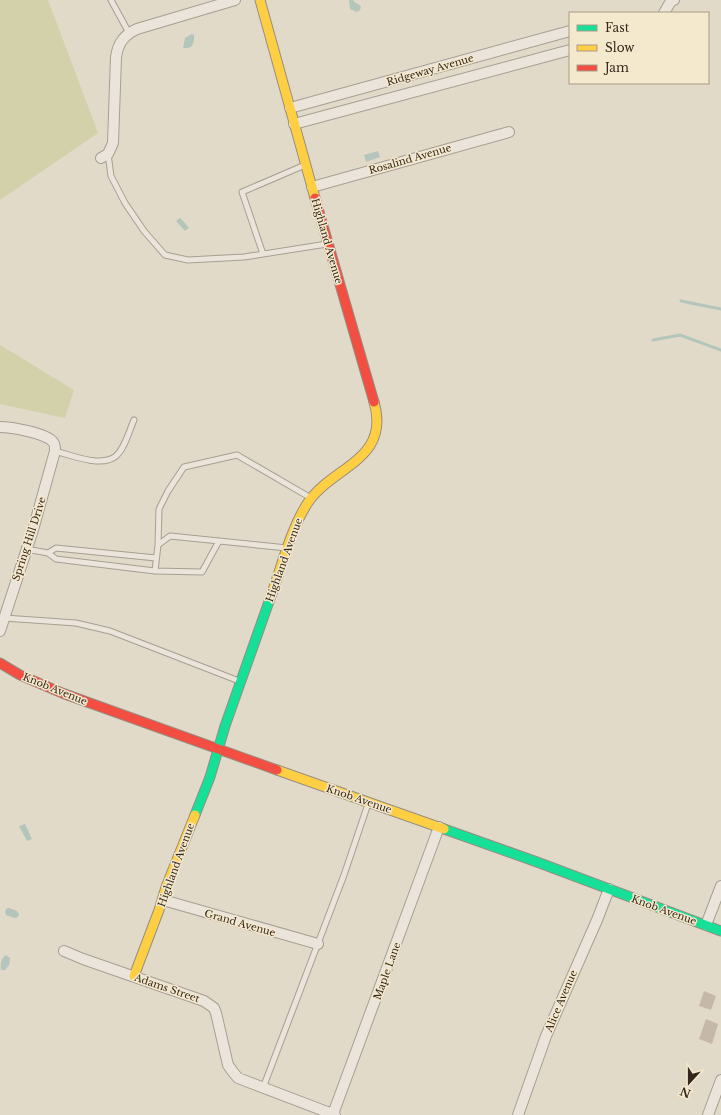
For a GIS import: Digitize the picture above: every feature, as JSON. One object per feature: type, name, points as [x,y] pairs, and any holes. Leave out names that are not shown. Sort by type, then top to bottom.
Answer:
[{"type":"street","points":[[104,156],[113,143],[117,49],[119,43],[129,33],[148,25],[235,0]]},
{"type":"street","name":"Highland Avenue","points":[[134,976],[163,900],[166,887],[210,777],[240,682],[298,520],[311,498],[320,488],[361,457],[369,449],[377,430],[375,407],[260,0]]},
{"type":"street","points":[[665,12],[672,0]]},
{"type":"street","name":"Ridgeway Avenue","points":[[290,108],[569,31]]},
{"type":"street","name":"Ridgeway Avenue","points":[[294,124],[569,50]]},
{"type":"street","name":"Rosalind Avenue","points":[[312,187],[509,132]]},
{"type":"street","points":[[0,427],[24,430],[43,436],[52,440],[55,449]]},
{"type":"street","name":"Spring Hill Drive","points":[[0,631],[47,482],[55,449]]},
{"type":"street","name":"Knob Avenue","points":[[1,662],[20,675],[55,690],[368,803],[537,862],[721,931]]},
{"type":"street","name":"Maple Lane","points":[[334,1115],[439,827]]},
{"type":"street","points":[[706,925],[721,886]]},
{"type":"street","name":"Alice Avenue","points":[[518,1115],[546,1036],[609,889]]},
{"type":"street","name":"Grand Avenue","points":[[163,900],[318,944]]},
{"type":"street","name":"Adams Street","points":[[64,951],[204,1001],[214,1008],[221,1030],[226,1057],[232,1072],[238,1078],[334,1115]]},
{"type":"street","points":[[708,1115],[721,1080]]},
{"type":"lane","points":[[111,0],[129,33]]},
{"type":"lane","points":[[104,156],[111,176],[124,203],[144,231],[165,255],[188,260],[244,257],[328,244]]},
{"type":"lane","points":[[263,254],[242,192],[306,165]]},
{"type":"lane","points":[[55,449],[89,460],[109,460],[116,456],[122,448],[134,420]]},
{"type":"lane","points":[[155,570],[158,545],[158,509],[168,490],[184,467],[237,455],[311,498]]},
{"type":"lane","points":[[158,545],[170,536],[287,548]]},
{"type":"lane","points":[[26,550],[48,554],[56,559],[155,570],[202,572],[219,541]]},
{"type":"lane","points":[[48,554],[56,548],[156,558]]},
{"type":"lane","points":[[4,618],[76,623],[110,630],[240,682]]},
{"type":"lane","points":[[263,1088],[344,875],[368,803]]},
{"type":"green space","points":[[0,0],[48,0],[98,133],[0,200]]},
{"type":"green space","points":[[0,345],[74,390],[65,418],[0,404]]},
{"type":"shaded area","points":[[349,0],[353,0],[359,5],[361,7],[360,10],[357,12],[350,9]]},
{"type":"shaded area","points":[[192,34],[194,35],[194,40],[192,46],[183,48],[185,38]]},
{"type":"shaded area","points":[[378,151],[380,157],[366,162],[364,155]]},
{"type":"shaded area","points":[[180,218],[189,228],[185,231],[176,221]]},
{"type":"shaded area","points":[[25,824],[32,839],[27,841],[19,826]]},
{"type":"shaded area","points":[[9,908],[17,911],[19,914],[18,917],[15,918],[6,915],[6,909]]},
{"type":"shaded area","points":[[6,955],[10,958],[9,965],[5,970],[1,970],[1,962]]},
{"type":"building","points":[[704,991],[716,996],[711,1010],[699,1006]]},
{"type":"building","points":[[706,1019],[718,1024],[712,1044],[699,1039]]},
{"type":"waterway","points":[[681,301],[721,309]]},
{"type":"waterway","points":[[653,340],[680,335],[721,350]]},
{"type":"traffic: fast","points":[[195,815],[210,777],[225,726],[272,593]]},
{"type":"traffic: fast","points":[[444,829],[721,931]]},
{"type":"traffic: slow","points":[[260,0],[315,198]]},
{"type":"traffic: slow","points":[[272,593],[287,547],[301,514],[307,504],[317,491],[356,461],[367,450],[374,437],[377,422],[374,402]]},
{"type":"traffic: slow","points":[[277,770],[444,829]]},
{"type":"traffic: slow","points":[[134,976],[166,887],[195,815]]},
{"type":"traffic: jam","points":[[315,198],[374,402]]},
{"type":"traffic: jam","points":[[0,663],[20,675],[62,693],[277,770]]}]
